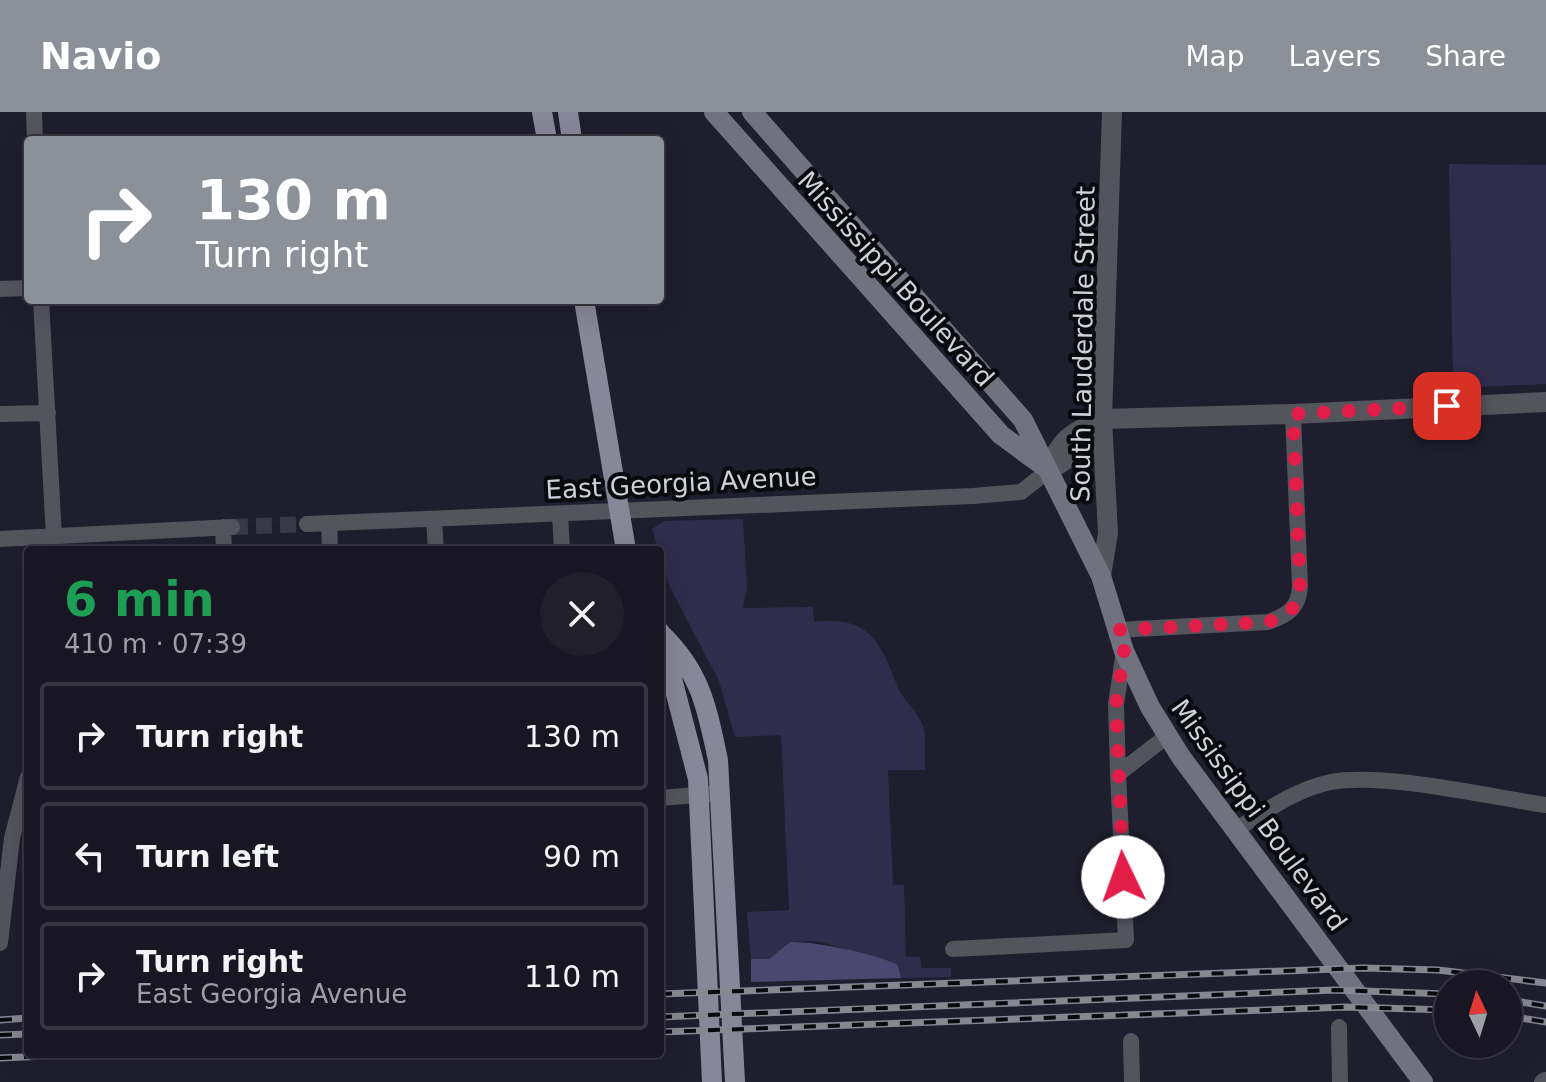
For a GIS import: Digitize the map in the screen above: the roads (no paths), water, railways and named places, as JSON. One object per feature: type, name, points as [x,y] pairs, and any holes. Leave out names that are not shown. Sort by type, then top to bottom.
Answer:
[{"type":"main road","points":[[542,112],[546,136]]},
{"type":"main road","points":[[568,112],[571,136]]},
{"type":"main road","name":"Mississippi Boulevard","points":[[714,112],[1001,435],[1049,470]]},
{"type":"main road","name":"Mississippi Boulevard","points":[[752,112],[1023,420],[1101,576],[1124,651],[1167,736],[1423,1082]]},
{"type":"main road","points":[[839,253],[860,235]]},
{"type":"main road","points":[[585,304],[616,510],[625,546]]},
{"type":"main road","points":[[664,651],[710,794],[735,1082]]},
{"type":"main road","points":[[710,794],[712,1082]]},
{"type":"street","points":[[34,112],[35,136]]},
{"type":"street","name":"South Lauderdale Street","points":[[1101,576],[1108,533],[1102,419],[1112,112]]},
{"type":"street","points":[[0,289],[24,288]]},
{"type":"street","points":[[41,304],[48,413],[49,541]]},
{"type":"street","name":"East Georgia Avenue","points":[[307,524],[1021,492],[1049,470],[1057,447],[1076,431],[1102,419],[1546,402]]},
{"type":"street","points":[[0,414],[48,413]]},
{"type":"street","points":[[1117,630],[1268,622],[1288,615],[1299,599],[1300,586],[1293,414]]},
{"type":"street","points":[[560,514],[562,546]]},
{"type":"street","points":[[434,519],[436,546]]},
{"type":"street","points":[[329,523],[330,546]]},
{"type":"street","points":[[0,539],[49,541],[228,527],[225,546]]},
{"type":"street","points":[[953,949],[1126,940],[1116,704],[1124,651]]},
{"type":"street","points":[[1118,774],[1167,736]]},
{"type":"street","points":[[1237,829],[1293,795],[1330,782],[1368,780],[1546,805]]},
{"type":"street","points":[[0,943],[12,838],[24,792]]},
{"type":"street","points":[[664,798],[710,794]]},
{"type":"street","points":[[1339,1027],[1340,1082]]},
{"type":"street","points":[[1131,1041],[1132,1082]]},
{"type":"tunnel","points":[[232,527],[307,524]]},
{"type":"railway","points":[[664,994],[1363,968],[1438,970],[1546,983]]},
{"type":"railway","points":[[664,1017],[1335,990],[1434,994]]},
{"type":"railway","points":[[1522,1002],[1546,1006]]},
{"type":"railway","points":[[664,1032],[1346,1007],[1434,1010]]},
{"type":"railway","points":[[0,1020],[24,1018]]},
{"type":"railway","points":[[1522,1018],[1546,1022]]},
{"type":"railway","points":[[0,1035],[24,1034]]},
{"type":"railway","points":[[0,1058],[24,1057]]}]
